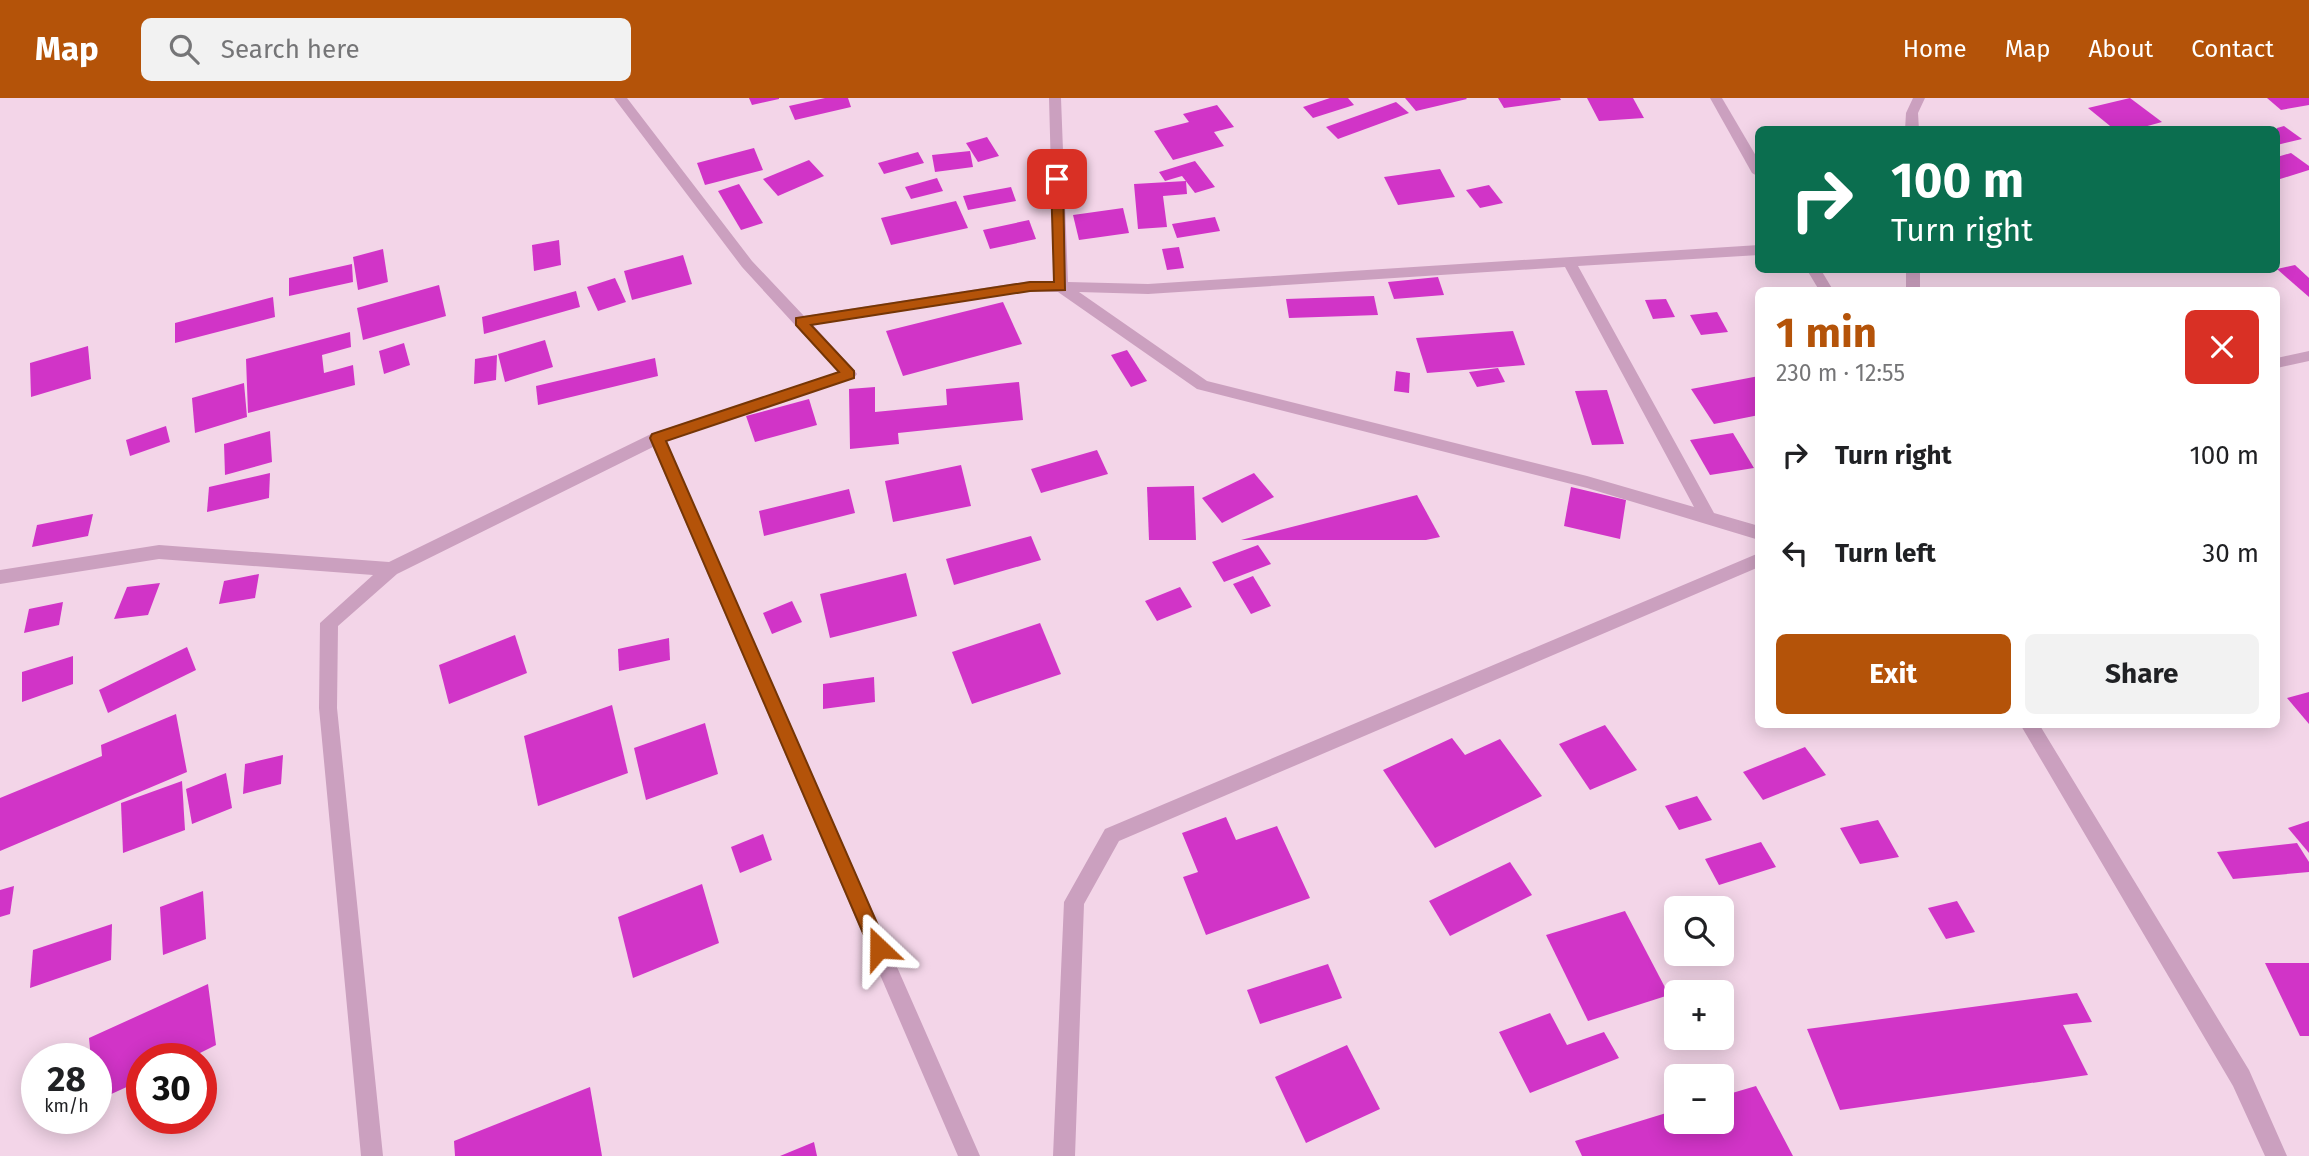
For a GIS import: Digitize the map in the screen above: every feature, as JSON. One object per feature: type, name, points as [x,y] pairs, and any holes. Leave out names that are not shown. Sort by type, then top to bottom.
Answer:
[{"type":"street","points":[[372,1156],[328,708],[329,623],[391,569],[657,438],[849,374],[747,264],[620,98]]},
{"type":"street","points":[[1055,98],[1061,287]]},
{"type":"street","points":[[1716,98],[1755,166]]},
{"type":"street","points":[[1912,126],[1912,113],[1919,98]]},
{"type":"street","points":[[801,322],[1030,286],[1148,289],[1755,250]]},
{"type":"street","points":[[1569,262],[1708,518]]},
{"type":"street","points":[[1061,287],[1202,385],[1587,482],[1755,532]]},
{"type":"street","points":[[2280,362],[2309,356]]},
{"type":"street","points":[[657,438],[969,1156]]},
{"type":"street","points":[[0,577],[159,552],[391,569]]},
{"type":"street","points":[[1064,1156],[1074,902],[1112,835],[1755,562]]},
{"type":"street","points":[[2031,728],[2241,1078],[2276,1156]]},
{"type":"building","points":[[749,98],[779,98],[779,99],[752,105]]},
{"type":"building","points":[[825,98],[848,98],[851,107],[795,120],[789,106]]},
{"type":"building","points":[[1330,98],[1348,98],[1354,105],[1313,118],[1303,107]]},
{"type":"building","points":[[1405,98],[1466,98],[1467,99],[1416,111]]},
{"type":"building","points":[[1498,98],[1560,98],[1561,100],[1504,108]]},
{"type":"building","points":[[1587,98],[1633,98],[1644,118],[1599,121]]},
{"type":"building","points":[[2130,98],[2162,122],[2148,126],[2110,126],[2088,108]]},
{"type":"building","points":[[2267,98],[2309,98],[2309,105],[2281,110]]},
{"type":"building","points":[[1396,102],[1409,113],[1338,139],[1326,127]]},
{"type":"building","points":[[1217,105],[1234,127],[1214,132],[1224,146],[1173,160],[1154,131],[1189,122],[1183,114]]},
{"type":"building","points":[[2284,126],[2302,139],[2280,144],[2280,127]]},
{"type":"building","points":[[987,137],[999,156],[978,162],[966,143]]},
{"type":"building","points":[[754,148],[763,170],[705,185],[697,163]]},
{"type":"building","points":[[970,151],[973,167],[935,172],[932,155]]},
{"type":"building","points":[[918,152],[924,163],[884,174],[878,163]]},
{"type":"building","points":[[2291,153],[2309,166],[2309,170],[2280,179],[2280,156]]},
{"type":"building","points":[[809,160],[824,176],[778,196],[763,179]]},
{"type":"building","points":[[1195,161],[1215,187],[1195,193],[1182,176],[1165,181],[1159,172]]},
{"type":"building","points":[[1440,169],[1455,197],[1398,205],[1384,177]]},
{"type":"building","points":[[937,178],[943,191],[911,199],[905,187]]},
{"type":"building","points":[[1186,181],[1187,194],[1163,196],[1167,227],[1138,229],[1134,184]]},
{"type":"building","points":[[739,184],[763,223],[741,230],[718,191]]},
{"type":"building","points":[[1489,185],[1503,203],[1480,208],[1466,190]]},
{"type":"building","points":[[1011,187],[1016,201],[968,210],[963,196]]},
{"type":"building","points":[[956,201],[968,228],[891,245],[881,218]]},
{"type":"building","points":[[1123,208],[1129,233],[1079,240],[1073,215]]},
{"type":"building","points":[[1215,217],[1220,231],[1177,238],[1172,224]]},
{"type":"building","points":[[1029,220],[1036,239],[990,249],[983,230]]},
{"type":"building","points":[[559,240],[561,265],[534,271],[532,245]]},
{"type":"building","points":[[1179,247],[1184,268],[1167,270],[1162,249]]},
{"type":"building","points":[[383,249],[388,282],[358,290],[353,257]]},
{"type":"building","points":[[683,255],[692,284],[632,300],[624,271]]},
{"type":"building","points":[[352,264],[353,282],[289,296],[289,278]]},
{"type":"building","points":[[2295,265],[2309,278],[2309,297],[2280,272],[2280,268]]},
{"type":"building","points":[[1438,277],[1444,295],[1394,299],[1388,282]]},
{"type":"building","points":[[615,278],[626,302],[598,311],[587,287]]},
{"type":"building","points":[[439,285],[446,316],[363,340],[357,308]]},
{"type":"building","points":[[576,291],[580,307],[484,334],[482,317]]},
{"type":"building","points":[[1374,296],[1378,315],[1289,318],[1286,299]]},
{"type":"building","points":[[273,297],[275,317],[175,343],[175,323]]},
{"type":"building","points":[[1666,299],[1675,317],[1653,319],[1645,300]]},
{"type":"building","points":[[1003,302],[1022,344],[903,376],[886,331]]},
{"type":"building","points":[[1717,312],[1728,332],[1701,335],[1690,315]]},
{"type":"building","points":[[1513,331],[1525,365],[1427,373],[1416,338]]},
{"type":"building","points":[[350,332],[351,347],[322,355],[324,373],[353,365],[355,385],[248,413],[246,359]]},
{"type":"building","points":[[545,340],[553,367],[505,382],[498,354]]},
{"type":"building","points":[[404,343],[410,365],[384,374],[379,351]]},
{"type":"building","points":[[88,346],[91,379],[31,397],[30,363]]},
{"type":"building","points":[[1127,350],[1147,381],[1131,387],[1111,355]]},
{"type":"building","points":[[497,355],[496,380],[474,384],[475,359]]},
{"type":"building","points":[[655,358],[658,376],[538,405],[536,386]]},
{"type":"building","points":[[1498,368],[1505,382],[1477,387],[1469,372]]},
{"type":"building","points":[[1396,371],[1410,373],[1409,393],[1394,391]]},
{"type":"building","points":[[1755,377],[1755,416],[1714,424],[1691,389]]},
{"type":"building","points":[[1019,382],[1023,420],[898,433],[899,444],[850,449],[849,389],[875,387],[875,412],[947,405],[946,389]]},
{"type":"building","points":[[244,383],[247,417],[195,433],[192,398]]},
{"type":"building","points":[[1607,390],[1624,444],[1592,445],[1575,391]]},
{"type":"building","points":[[809,399],[817,425],[755,442],[746,416]]},
{"type":"building","points":[[166,426],[170,442],[130,456],[126,440]]},
{"type":"building","points":[[270,431],[272,462],[225,475],[224,444]]},
{"type":"building","points":[[1733,433],[1754,468],[1710,475],[1690,440]]},
{"type":"building","points":[[1097,450],[1108,474],[1041,493],[1031,469]]},
{"type":"building","points":[[961,465],[971,506],[893,522],[885,481]]},
{"type":"building","points":[[270,473],[269,498],[207,512],[209,487]]},
{"type":"building","points":[[1254,473],[1274,497],[1222,523],[1202,498]]},
{"type":"building","points":[[1194,486],[1196,540],[1149,540],[1147,487]]},
{"type":"building","points":[[1571,487],[1626,500],[1620,539],[1564,526]]},
{"type":"building","points":[[849,489],[855,513],[764,536],[759,511]]},
{"type":"building","points":[[1417,495],[1440,537],[1426,540],[1241,540]]},
{"type":"building","points":[[93,514],[88,536],[32,547],[37,525]]},
{"type":"building","points":[[1031,536],[1041,560],[954,585],[946,559]]},
{"type":"building","points":[[1258,545],[1271,564],[1224,582],[1212,562]]},
{"type":"building","points":[[906,573],[917,616],[830,638],[820,594]]},
{"type":"building","points":[[259,574],[255,598],[219,604],[224,581]]},
{"type":"building","points":[[1253,576],[1271,606],[1251,614],[1233,584]]},
{"type":"building","points":[[160,583],[148,615],[114,619],[127,587]]},
{"type":"building","points":[[1180,587],[1192,607],[1157,621],[1145,601]]},
{"type":"building","points":[[792,601],[802,622],[772,634],[763,613]]},
{"type":"building","points":[[63,602],[59,625],[24,633],[29,609]]},
{"type":"building","points":[[1040,623],[1061,674],[972,704],[952,652]]},
{"type":"building","points":[[515,635],[527,673],[449,704],[439,665]]},
{"type":"building","points":[[669,638],[670,660],[619,671],[618,649]]},
{"type":"building","points":[[187,647],[196,670],[108,713],[99,690]]},
{"type":"building","points":[[73,656],[73,684],[22,702],[22,672]]},
{"type":"building","points":[[874,677],[875,702],[823,709],[823,684]]},
{"type":"building","points":[[2309,692],[2309,724],[2287,698]]},
{"type":"building","points":[[612,705],[628,773],[538,806],[524,736]]},
{"type":"building","points":[[176,714],[187,772],[0,851],[0,798],[102,756],[101,745]]},
{"type":"building","points":[[705,723],[718,774],[646,800],[634,748]]},
{"type":"building","points":[[1605,725],[1637,770],[1590,790],[1559,744]]},
{"type":"building","points":[[1452,738],[1465,755],[1500,739],[1542,796],[1435,848],[1383,770]]},
{"type":"building","points":[[1805,747],[1826,775],[1763,800],[1743,772]]},
{"type":"building","points":[[283,755],[281,784],[243,794],[245,764]]},
{"type":"building","points":[[226,773],[232,808],[192,824],[186,789]]},
{"type":"building","points":[[182,781],[185,830],[123,853],[121,803]]},
{"type":"building","points":[[1697,796],[1712,820],[1679,830],[1665,806]]},
{"type":"building","points":[[1226,817],[1236,840],[1277,826],[1310,898],[1206,935],[1183,877],[1198,872],[1182,833]]},
{"type":"building","points":[[1878,820],[1899,857],[1860,864],[1840,828]]},
{"type":"building","points":[[2309,821],[2309,853],[2288,828]]},
{"type":"building","points":[[763,834],[772,860],[740,873],[731,847]]},
{"type":"building","points":[[1761,842],[1776,867],[1719,885],[1705,859]]},
{"type":"building","points":[[2297,843],[2309,862],[2309,872],[2233,879],[2217,852]]},
{"type":"building","points":[[1510,862],[1532,895],[1450,936],[1429,901]]},
{"type":"building","points":[[702,884],[719,943],[633,978],[618,917]]},
{"type":"building","points":[[14,886],[10,914],[0,917],[0,890]]},
{"type":"building","points":[[203,891],[206,939],[163,955],[160,907]]},
{"type":"building","points":[[1957,901],[1975,932],[1946,939],[1928,908]]},
{"type":"building","points":[[1625,911],[1664,985],[1664,997],[1588,1021],[1546,935]]},
{"type":"building","points":[[112,924],[111,960],[30,988],[33,950]]},
{"type":"building","points":[[2265,963],[2309,963],[2309,1036],[2300,1036]]},
{"type":"building","points":[[1328,964],[1342,998],[1260,1024],[1247,990]]},
{"type":"building","points":[[208,984],[216,1043],[126,1043],[126,1087],[112,1094],[112,1043],[89,1043],[89,1038]]},
{"type":"building","points":[[2077,993],[2092,1022],[2063,1025],[2088,1075],[1840,1110],[1807,1029]]},
{"type":"building","points":[[1550,1013],[1567,1045],[1604,1032],[1619,1058],[1530,1093],[1499,1032]]},
{"type":"building","points":[[1347,1045],[1380,1109],[1306,1143],[1275,1077]]},
{"type":"building","points":[[1756,1086],[1793,1156],[1582,1156],[1575,1141],[1664,1114],[1664,1134],[1734,1134],[1734,1092]]},
{"type":"building","points":[[590,1087],[602,1156],[455,1156],[454,1141]]},
{"type":"building","points":[[814,1142],[817,1156],[780,1156]]},
{"type":"route","points":[[879,948],[657,438],[849,374],[801,322],[1030,286],[1061,287],[1057,179]]}]
